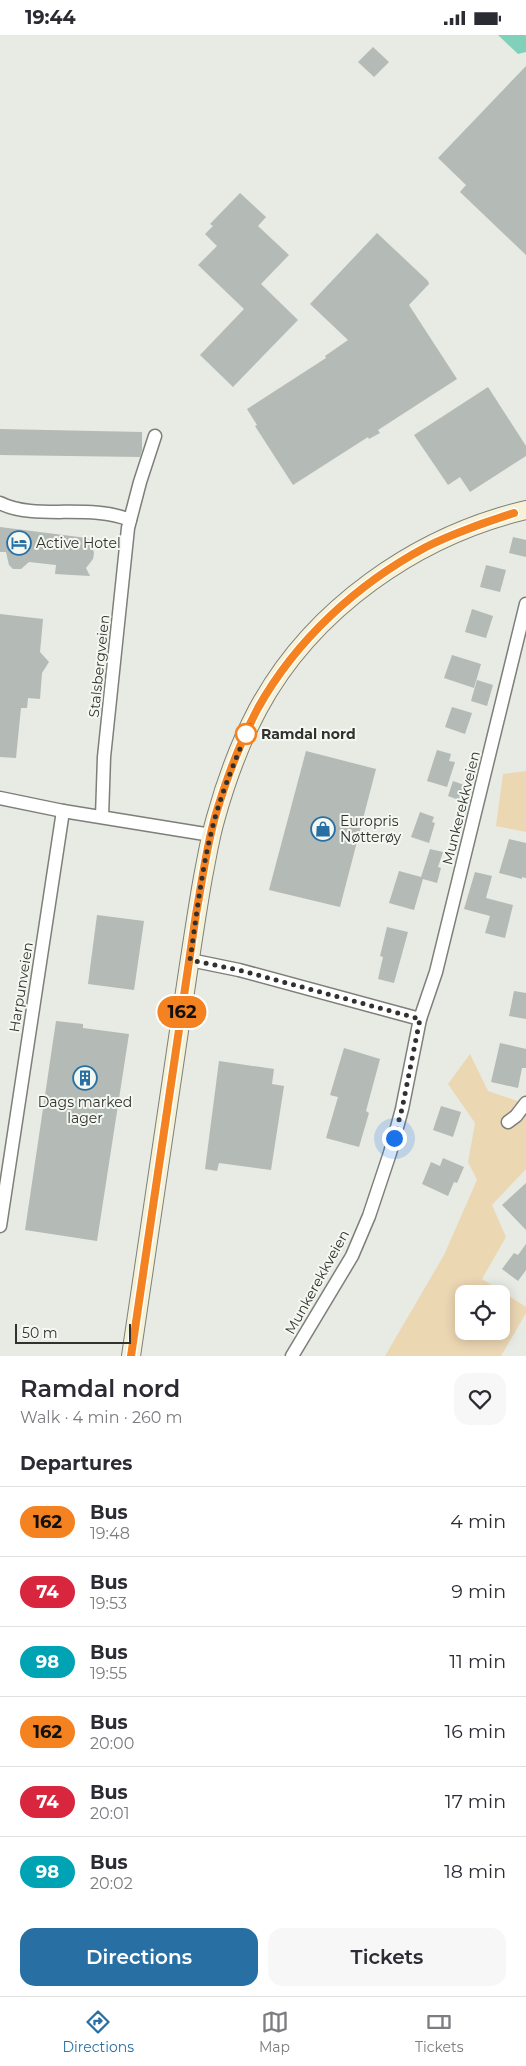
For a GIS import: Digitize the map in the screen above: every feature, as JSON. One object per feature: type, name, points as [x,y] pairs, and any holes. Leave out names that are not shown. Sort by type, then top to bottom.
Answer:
[{"type":"main road","points":[[131,1356],[190,960],[211,835],[228,779],[250,725],[278,677],[306,641],[341,607],[376,578],[410,557],[467,529],[520,512]]},
{"type":"street","name":"Stalsbergveien","points":[[102,817],[104,757],[130,520],[155,436]]},
{"type":"street","points":[[0,503],[15,510],[94,512],[118,515],[130,520]]},
{"type":"street","name":"Munkerekkveien","points":[[292,1356],[352,1256],[380,1185],[402,1109],[420,1019],[436,972],[526,604]]},
{"type":"street","points":[[0,798],[62,811],[211,835]]},
{"type":"street","name":"Harpunveien","points":[[0,1227],[62,811]]},
{"type":"street","points":[[190,960],[239,970],[420,1019]]},
{"type":"street","points":[[508,1122],[516,1116],[526,1103]]},
{"type":"shaded area","points":[[498,35],[526,35],[526,52],[518,54]]},
{"type":"shaded area","points":[[526,771],[526,832],[496,826],[503,774]]},
{"type":"shaded area","points":[[470,1054],[488,1091],[526,1104],[526,1169],[492,1205],[506,1237],[482,1279],[491,1285],[455,1285],[455,1340],[510,1340],[510,1297],[526,1307],[526,1313],[501,1356],[385,1356],[444,1255],[477,1180],[468,1162],[475,1123],[448,1084]]},
{"type":"building","points":[[373,47],[389,62],[374,77],[358,62]]},
{"type":"building","points":[[526,66],[526,255],[460,192],[466,185],[438,158]]},
{"type":"building","points":[[240,193],[266,217],[258,226],[289,255],[261,284],[298,320],[233,387],[200,355],[244,309],[198,265],[217,246],[205,234],[213,226],[210,224]]},
{"type":"building","points":[[377,233],[428,281],[429,284],[409,305],[457,379],[378,430],[380,433],[369,439],[368,437],[293,485],[255,426],[257,425],[247,409],[326,358],[325,356],[348,340],[310,304]]},
{"type":"building","points":[[488,387],[526,446],[526,456],[470,492],[460,477],[448,485],[414,435]]},
{"type":"building","points":[[0,429],[142,432],[142,450],[140,457],[0,455]]},
{"type":"building","points":[[0,527],[87,538],[91,542],[94,553],[93,559],[86,568],[90,576],[55,574],[56,565],[29,562],[21,569],[13,569],[9,565],[6,552],[0,552]]},
{"type":"building","points":[[513,537],[526,540],[526,557],[509,553]]},
{"type":"building","points":[[486,565],[506,570],[500,592],[480,587]]},
{"type":"building","points":[[472,609],[493,616],[486,638],[465,632]]},
{"type":"building","points":[[0,614],[43,619],[40,652],[49,662],[42,673],[40,699],[28,698],[27,708],[21,708],[16,758],[0,757]]},
{"type":"building","points":[[452,655],[481,664],[474,688],[444,678]]},
{"type":"building","points":[[477,680],[493,685],[487,706],[471,701]]},
{"type":"building","points":[[452,707],[472,713],[465,734],[445,727]]},
{"type":"building","points":[[437,750],[451,754],[449,761],[455,762],[447,787],[427,781]]},
{"type":"building","name":"Europris Nøtterøy","points":[[306,751],[376,769],[340,907],[269,890]]},
{"type":"building","points":[[453,781],[464,785],[459,800],[448,796]]},
{"type":"building","points":[[420,812],[434,817],[432,822],[435,823],[429,843],[411,837]]},
{"type":"building","points":[[509,839],[526,843],[526,878],[522,877],[522,879],[499,873]]},
{"type":"building","points":[[430,849],[443,852],[438,867],[441,868],[437,883],[423,879],[414,910],[389,903],[399,871],[421,877]]},
{"type":"building","points":[[475,872],[492,876],[486,898],[513,905],[505,938],[485,933],[490,916],[464,909]]},
{"type":"building","points":[[97,915],[144,921],[134,990],[88,984]]},
{"type":"building","points":[[387,927],[408,932],[394,983],[378,979],[383,957],[380,956]]},
{"type":"building","points":[[514,991],[526,993],[526,1019],[509,1016]]},
{"type":"building","points":[[56,1021],[83,1024],[83,1028],[129,1034],[97,1241],[25,1230]]},
{"type":"building","points":[[500,1043],[526,1049],[526,1068],[522,1068],[518,1088],[491,1082]]},
{"type":"building","points":[[344,1048],[380,1059],[366,1111],[369,1113],[359,1147],[326,1138],[338,1097],[330,1095]]},
{"type":"building","points":[[219,1061],[274,1069],[272,1084],[284,1086],[271,1170],[219,1163],[217,1171],[205,1169]]},
{"type":"building","points":[[441,1106],[461,1112],[453,1137],[433,1130]]},
{"type":"building","points":[[443,1158],[464,1167],[457,1183],[454,1182],[448,1196],[422,1184],[431,1162],[440,1166]]},
{"type":"building","points":[[526,1183],[526,1230],[502,1205]]},
{"type":"building","points":[[526,1244],[526,1270],[518,1281],[502,1269],[514,1253],[518,1255]]},
{"type":"bus line","name":"162","points":[[131,1356],[196,914],[205,866],[215,819],[228,779],[250,725],[278,677],[306,641],[341,607],[376,578],[427,547],[467,529],[514,513]]},
{"type":"place","name":"Active Hotel","points":[[19,543]]},
{"type":"place","name":"Ramdal nord","points":[[246,734]]},
{"type":"place","name":"Europris Nøtterøy","points":[[323,829]]},
{"type":"place","name":"Dags marked lager","points":[[85,1078]]},
{"type":"route","points":[[246,734],[250,725],[228,779],[215,819],[196,914],[190,960],[239,970],[382,1007],[420,1019],[402,1109],[394,1138]]}]
